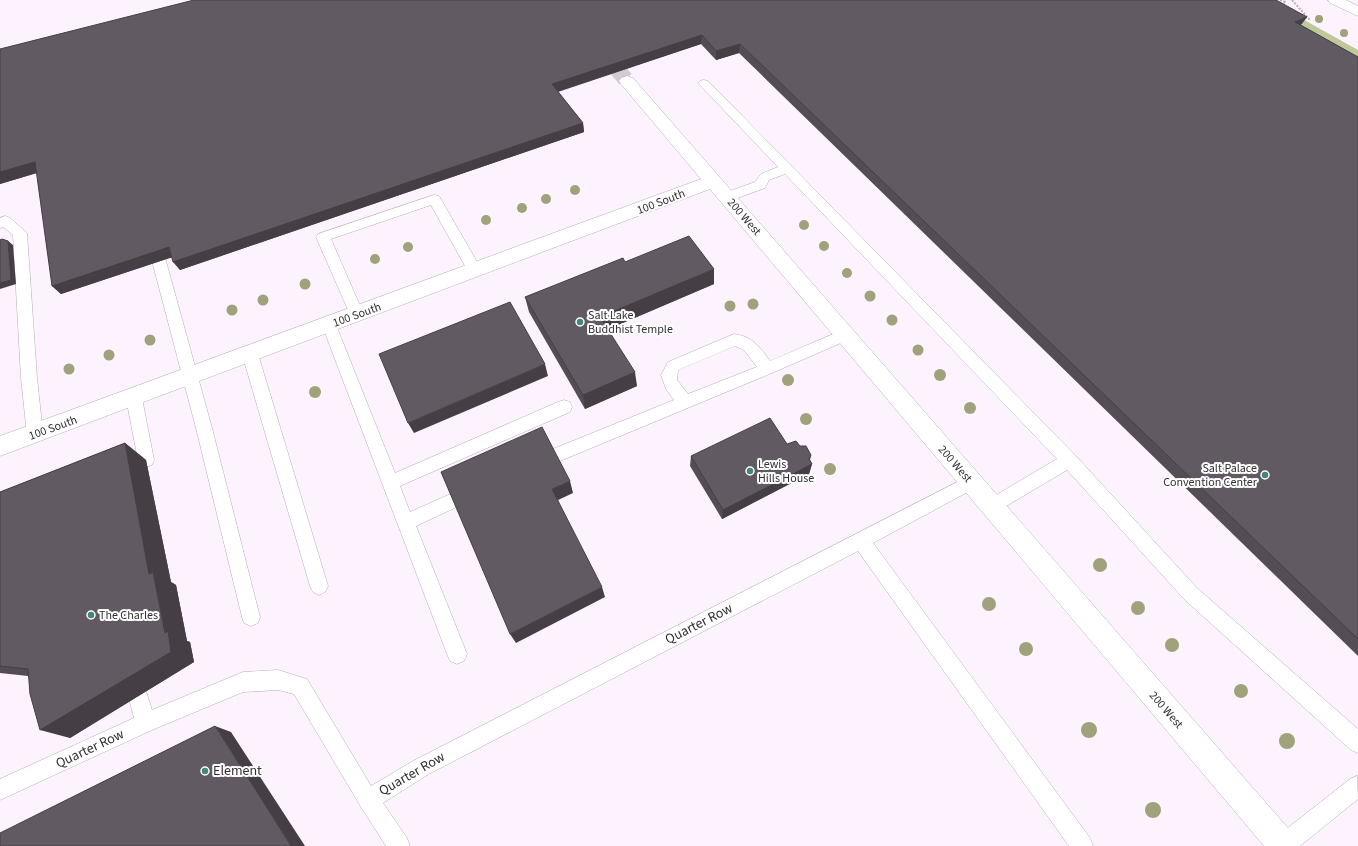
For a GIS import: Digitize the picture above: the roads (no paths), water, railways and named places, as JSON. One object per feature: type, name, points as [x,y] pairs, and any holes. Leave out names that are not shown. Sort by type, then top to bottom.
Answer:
[{"type":"street","points":[[1335,0],[1358,12]]},
{"type":"street","name":"200 West","points":[[627,81],[1283,846]]},
{"type":"street","name":"100 South","points":[[0,446],[134,398],[475,271],[720,189]]},
{"type":"lane","points":[[704,83],[1069,460],[1191,594],[1358,743]]},
{"type":"lane","points":[[720,189],[760,185],[765,176],[787,168]]},
{"type":"lane","points":[[358,315],[323,237],[434,199],[475,271]]},
{"type":"lane","points":[[3,222],[20,233],[29,378],[35,434]]},
{"type":"lane","points":[[159,261],[251,617]]},
{"type":"lane","points":[[330,325],[457,654]]},
{"type":"lane","points":[[554,456],[767,369],[844,335]]},
{"type":"lane","points":[[685,403],[669,379],[668,374],[673,366],[734,340],[744,340],[747,342],[767,369]]},
{"type":"lane","points":[[250,354],[319,586]]},
{"type":"lane","points":[[134,398],[146,460]]},
{"type":"lane","points":[[391,482],[564,407]]},
{"type":"lane","points":[[992,506],[1069,460]]},
{"type":"lane","name":"Quarter Row","points":[[0,790],[145,723],[243,682],[278,680],[300,686],[368,800],[420,768],[971,482]]},
{"type":"lane","points":[[406,522],[455,500]]},
{"type":"lane","points":[[861,540],[1082,846]]},
{"type":"lane","points":[[138,695],[145,723]]},
{"type":"lane","points":[[1283,846],[1357,786]]},
{"type":"lane","points":[[368,800],[399,846]]},
{"type":"tunnel","points":[[600,48],[627,81]]},
{"type":"place","name":"Salt Lake Buddhist Temple","points":[[580,322]]},
{"type":"place","name":"Lewis Hills House","points":[[750,471]]},
{"type":"place","name":"Salt Palace Convention Center","points":[[1265,475]]},
{"type":"place","name":"The Charles","points":[[91,615]]},
{"type":"place","name":"Element","points":[[205,771]]}]
